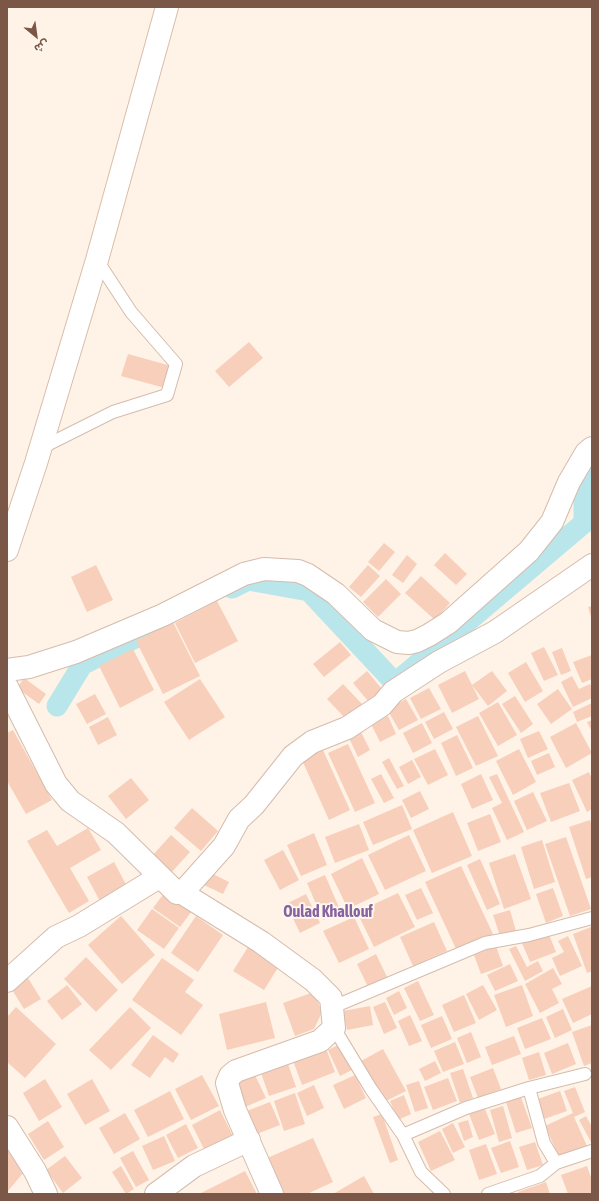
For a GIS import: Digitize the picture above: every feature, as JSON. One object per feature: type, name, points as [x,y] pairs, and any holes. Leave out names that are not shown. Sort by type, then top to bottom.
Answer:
[{"type":"street","points":[[7,550],[41,448],[97,260],[167,7]]},
{"type":"street","points":[[7,670],[29,667],[76,652],[163,614],[244,574],[264,569],[298,571],[308,575],[336,594],[373,630],[397,642],[408,643],[417,641],[448,623],[529,550],[552,522],[569,482],[586,454],[592,448]]},
{"type":"street","points":[[182,893],[224,846],[239,819],[254,804],[293,756],[312,742],[347,728],[382,705],[393,692],[439,662],[495,632],[592,565]]},
{"type":"street","points":[[7,687],[56,784],[70,801],[116,833],[159,877],[177,893],[182,893],[261,942],[313,980],[331,998],[334,1017],[320,1040],[236,1071],[230,1076],[227,1083],[229,1095],[272,1194]]},
{"type":"street","points":[[7,981],[56,937],[79,926],[159,877]]},
{"type":"street","points":[[7,1128],[35,1171],[46,1194]]},
{"type":"street","points":[[156,1194],[194,1166],[249,1140]]},
{"type":"lane","points":[[41,448],[113,412],[167,395],[176,364],[131,312],[97,260]]},
{"type":"lane","points":[[444,1194],[421,1172],[403,1136],[371,1088],[334,1017],[485,943],[529,935],[592,918]]},
{"type":"lane","points":[[403,1136],[466,1108],[529,1088],[585,1074]]},
{"type":"lane","points":[[529,1088],[544,1143],[556,1163]]},
{"type":"lane","points":[[488,1194],[540,1176],[556,1163],[592,1151]]},
{"type":"building","points":[[249,342],[263,358],[229,387],[215,371]]},
{"type":"building","points":[[128,354],[171,366],[165,388],[121,376]]},
{"type":"building","points":[[384,543],[395,552],[379,571],[368,562]]},
{"type":"building","points":[[445,553],[467,574],[456,585],[434,565]]},
{"type":"building","points":[[407,555],[417,564],[403,583],[392,575]]},
{"type":"building","points":[[96,565],[113,600],[87,612],[71,577]]},
{"type":"building","points":[[368,565],[380,576],[361,597],[349,587]]},
{"type":"building","points":[[421,576],[450,603],[435,620],[405,593]]},
{"type":"building","points":[[386,579],[401,594],[378,617],[363,602]]},
{"type":"building","points":[[217,601],[238,641],[195,663],[175,623]]},
{"type":"building","points":[[592,606],[592,620],[588,607]]},
{"type":"building","points":[[173,622],[200,676],[163,694],[136,641]]},
{"type":"building","points":[[340,642],[351,655],[324,677],[313,664]]},
{"type":"building","points":[[544,647],[558,675],[544,681],[531,653]]},
{"type":"building","points":[[562,648],[571,671],[561,675],[552,652]]},
{"type":"building","points":[[133,649],[154,690],[120,708],[99,666]]},
{"type":"building","points":[[592,655],[592,679],[582,683],[573,662]]},
{"type":"building","points":[[526,662],[543,691],[525,702],[508,673]]},
{"type":"building","points":[[367,671],[382,689],[368,701],[353,683]]},
{"type":"building","points":[[465,671],[479,699],[452,713],[438,685]]},
{"type":"building","points":[[492,671],[507,691],[488,706],[472,685]]},
{"type":"building","points":[[572,676],[579,689],[590,684],[592,687],[592,698],[573,707],[561,682]]},
{"type":"building","points":[[24,678],[46,694],[39,704],[17,688]]},
{"type":"building","points":[[200,679],[225,717],[189,740],[164,702]]},
{"type":"building","points":[[343,684],[362,704],[346,719],[327,699]]},
{"type":"building","points":[[429,688],[441,709],[421,719],[410,698]]},
{"type":"building","points":[[558,689],[572,709],[551,724],[537,704]]},
{"type":"building","points":[[95,694],[106,714],[87,724],[76,704]]},
{"type":"building","points":[[515,696],[533,724],[521,733],[502,704]]},
{"type":"building","points":[[406,699],[418,720],[399,730],[387,709]]},
{"type":"building","points":[[498,702],[517,735],[498,746],[479,713]]},
{"type":"building","points":[[592,703],[592,716],[577,722],[573,712]]},
{"type":"building","points":[[444,712],[453,729],[434,739],[425,722]]},
{"type":"building","points":[[388,716],[396,734],[380,742],[371,724]]},
{"type":"building","points":[[478,716],[498,756],[476,766],[456,727]]},
{"type":"building","points":[[108,717],[117,735],[98,745],[89,727]]},
{"type":"building","points":[[592,720],[592,732],[587,722]]},
{"type":"building","points":[[422,723],[432,743],[413,753],[403,733]]},
{"type":"building","points":[[576,723],[592,753],[566,768],[550,737]]},
{"type":"building","points":[[13,730],[52,800],[26,814],[7,781],[7,733]]},
{"type":"building","points":[[360,730],[370,750],[358,757],[348,736]]},
{"type":"building","points":[[539,731],[548,749],[528,758],[520,739]]},
{"type":"building","points":[[457,735],[473,768],[456,776],[441,743]]},
{"type":"building","points":[[348,744],[375,803],[355,812],[328,753]]},
{"type":"building","points":[[435,749],[448,775],[428,785],[414,759]]},
{"type":"building","points":[[519,749],[536,782],[513,795],[496,761]]},
{"type":"building","points":[[323,750],[350,810],[329,820],[302,760]]},
{"type":"building","points":[[549,753],[555,767],[537,775],[531,761]]},
{"type":"building","points":[[389,758],[404,786],[397,789],[382,762]]},
{"type":"building","points":[[412,760],[421,777],[408,784],[399,767]]},
{"type":"building","points":[[589,772],[592,779],[592,809],[587,812],[572,780]]},
{"type":"building","points":[[381,774],[394,798],[384,803],[371,779]]},
{"type":"building","points":[[481,774],[493,800],[472,809],[461,784]]},
{"type":"building","points":[[497,774],[524,832],[507,840],[492,808],[502,803],[489,777]]},
{"type":"building","points":[[131,778],[149,800],[126,819],[108,796]]},
{"type":"building","points":[[569,783],[580,811],[551,822],[540,793]]},
{"type":"building","points":[[420,791],[429,809],[411,818],[402,800]]},
{"type":"building","points":[[533,792],[547,821],[527,830],[514,801]]},
{"type":"building","points":[[402,805],[412,829],[373,845],[363,822]]},
{"type":"building","points":[[192,808],[218,831],[201,851],[174,828]]},
{"type":"building","points":[[453,812],[472,856],[432,873],[413,830]]},
{"type":"building","points":[[490,814],[501,842],[478,851],[467,823]]},
{"type":"building","points":[[590,820],[592,825],[592,877],[586,879],[569,827]]},
{"type":"building","points":[[359,824],[369,850],[335,863],[325,837]]},
{"type":"building","points":[[88,828],[101,850],[70,868],[89,901],[69,913],[27,841],[47,830],[57,846]]},
{"type":"building","points":[[314,833],[327,865],[301,876],[287,845]]},
{"type":"building","points":[[171,835],[190,852],[170,874],[151,857]]},
{"type":"building","points":[[409,835],[426,871],[385,890],[368,855]]},
{"type":"building","points":[[566,837],[591,909],[570,916],[545,844]]},
{"type":"building","points":[[542,840],[555,882],[534,889],[521,847]]},
{"type":"building","points":[[283,850],[299,880],[280,890],[264,860]]},
{"type":"building","points":[[515,854],[531,899],[504,909],[489,863]]},
{"type":"building","points":[[362,858],[379,894],[348,909],[331,874]]},
{"type":"building","points":[[480,859],[500,904],[487,910],[467,865]]},
{"type":"building","points":[[114,862],[128,888],[101,903],[87,877]]},
{"type":"building","points":[[461,866],[493,934],[457,951],[425,882]]},
{"type":"building","points":[[211,873],[229,882],[223,894],[204,885]]},
{"type":"building","points":[[325,875],[341,912],[323,920],[307,883]]},
{"type":"building","points":[[421,888],[433,913],[417,920],[405,895]]},
{"type":"building","points":[[553,888],[563,916],[546,923],[536,894]]},
{"type":"building","points":[[165,892],[192,911],[180,927],[153,908]]},
{"type":"building","points":[[398,893],[415,927],[374,947],[357,912]]},
{"type":"building","points":[[306,894],[320,923],[300,933],[286,904]]},
{"type":"building","points":[[152,909],[179,928],[164,949],[137,930]]},
{"type":"building","points":[[510,910],[516,931],[500,936],[493,915]]},
{"type":"building","points":[[121,916],[155,955],[122,984],[88,945]]},
{"type":"building","points":[[196,916],[223,935],[198,972],[171,953]]},
{"type":"building","points":[[354,917],[369,949],[339,963],[323,931]]},
{"type":"building","points":[[434,922],[447,951],[413,966],[400,937]]},
{"type":"building","points":[[591,927],[592,971],[587,973],[573,934]]},
{"type":"building","points":[[548,932],[556,952],[530,962],[522,943]]},
{"type":"building","points":[[568,936],[582,966],[560,976],[552,958],[564,952],[558,941]]},
{"type":"building","points":[[496,946],[503,966],[481,974],[474,955]]},
{"type":"building","points":[[516,946],[527,967],[538,961],[543,971],[525,981],[509,949]]},
{"type":"building","points":[[248,947],[279,966],[264,990],[233,971]]},
{"type":"building","points":[[376,954],[388,979],[369,989],[357,964]]},
{"type":"building","points":[[86,957],[118,990],[96,1012],[64,979]]},
{"type":"building","points":[[162,958],[194,980],[185,992],[203,1005],[181,1035],[132,1000]]},
{"type":"building","points":[[510,964],[518,981],[495,991],[487,975]]},
{"type":"building","points":[[553,968],[562,984],[552,989],[559,1003],[540,1013],[525,984]]},
{"type":"building","points":[[28,978],[41,999],[24,1009],[11,988]]},
{"type":"building","points":[[418,981],[434,1015],[420,1021],[404,988]]},
{"type":"building","points":[[67,985],[82,1004],[62,1020],[47,1001]]},
{"type":"building","points":[[483,985],[497,1010],[479,1020],[466,994]]},
{"type":"building","points":[[522,985],[533,1016],[506,1027],[494,995]]},
{"type":"building","points":[[592,986],[592,1014],[573,1023],[562,999]]},
{"type":"building","points":[[399,991],[407,1008],[394,1015],[386,998]]},
{"type":"building","points":[[314,992],[322,1012],[314,1029],[295,1036],[283,1003]]},
{"type":"building","points":[[464,995],[476,1023],[454,1032],[442,1005]]},
{"type":"building","points":[[266,1002],[275,1038],[227,1050],[219,1014]]},
{"type":"building","points":[[385,1002],[397,1028],[384,1034],[373,1007]]},
{"type":"building","points":[[370,1006],[373,1025],[347,1030],[343,1011]]},
{"type":"building","points":[[16,1007],[56,1044],[25,1078],[7,1062],[7,1017]]},
{"type":"building","points":[[130,1007],[151,1028],[111,1070],[89,1050]]},
{"type":"building","points":[[563,1009],[572,1030],[555,1038],[546,1017]]},
{"type":"building","points":[[410,1015],[422,1041],[409,1046],[398,1021]]},
{"type":"building","points":[[442,1016],[452,1039],[431,1048],[421,1025]]},
{"type":"building","points":[[542,1018],[551,1039],[525,1049],[517,1028]]},
{"type":"building","points":[[592,1025],[592,1063],[584,1066],[572,1032]]},
{"type":"building","points":[[471,1032],[481,1057],[467,1063],[457,1038]]},
{"type":"building","points":[[153,1035],[179,1054],[173,1063],[165,1057],[150,1078],[131,1065]]},
{"type":"building","points":[[514,1036],[521,1054],[492,1065],[485,1047]]},
{"type":"building","points":[[455,1042],[464,1064],[443,1072],[434,1051]]},
{"type":"building","points":[[568,1043],[576,1064],[552,1074],[544,1053]]},
{"type":"building","points":[[340,1044],[352,1070],[340,1076],[328,1050]]},
{"type":"building","points":[[325,1046],[335,1072],[302,1085],[292,1058]]},
{"type":"building","points":[[383,1049],[406,1091],[384,1102],[361,1061]]},
{"type":"building","points":[[539,1052],[546,1075],[529,1080],[522,1058]]},
{"type":"building","points":[[287,1061],[296,1087],[269,1096],[260,1070]]},
{"type":"building","points":[[435,1061],[441,1073],[425,1081],[419,1069]]},
{"type":"building","points":[[493,1068],[501,1089],[478,1098],[470,1077]]},
{"type":"building","points":[[463,1069],[473,1098],[460,1103],[450,1073]]},
{"type":"building","points":[[202,1075],[219,1106],[191,1120],[175,1089]]},
{"type":"building","points":[[255,1075],[266,1098],[243,1108],[233,1084]]},
{"type":"building","points":[[355,1075],[366,1098],[344,1109],[333,1085]]},
{"type":"building","points":[[448,1078],[457,1101],[433,1110],[424,1087]]},
{"type":"building","points":[[45,1079],[62,1107],[39,1121],[23,1093]]},
{"type":"building","points":[[92,1079],[110,1111],[85,1125],[67,1094]]},
{"type":"building","points":[[419,1081],[428,1108],[415,1112],[406,1085]]},
{"type":"building","points":[[314,1085],[324,1108],[307,1116],[297,1093]]},
{"type":"building","points":[[575,1087],[585,1112],[574,1117],[587,1146],[560,1159],[545,1126],[573,1113],[564,1091]]},
{"type":"building","points":[[170,1091],[184,1119],[148,1137],[134,1110]]},
{"type":"building","points":[[560,1091],[567,1111],[544,1119],[538,1099]]},
{"type":"building","points":[[295,1093],[305,1124],[284,1131],[274,1101]]},
{"type":"building","points":[[404,1095],[411,1114],[398,1120],[390,1101]]},
{"type":"building","points":[[521,1097],[532,1128],[516,1133],[506,1102]]},
{"type":"building","points":[[270,1102],[280,1125],[254,1135],[244,1112]]},
{"type":"building","points":[[503,1106],[512,1138],[499,1142],[490,1110]]},
{"type":"building","points":[[485,1109],[495,1134],[479,1140],[469,1114]]},
{"type":"building","points":[[220,1110],[233,1136],[205,1151],[192,1125]]},
{"type":"building","points":[[125,1113],[140,1139],[114,1154],[99,1128]]},
{"type":"building","points":[[382,1114],[398,1160],[390,1163],[373,1117]]},
{"type":"building","points":[[586,1116],[592,1127],[592,1144],[579,1120]]},
{"type":"building","points":[[468,1120],[473,1137],[464,1141],[458,1123]]},
{"type":"building","points":[[48,1121],[64,1147],[44,1160],[28,1134]]},
{"type":"building","points":[[453,1123],[465,1147],[453,1153],[442,1129]]},
{"type":"building","points":[[186,1124],[198,1148],[178,1158],[166,1135]]},
{"type":"building","points":[[440,1131],[455,1160],[431,1171],[418,1142]]},
{"type":"building","points":[[164,1136],[175,1161],[153,1170],[142,1146]]},
{"type":"building","points":[[313,1138],[333,1182],[307,1194],[281,1194],[265,1159]]},
{"type":"building","points":[[510,1141],[519,1167],[501,1173],[491,1148]]},
{"type":"building","points":[[535,1142],[543,1165],[527,1170],[519,1147]]},
{"type":"building","points":[[7,1143],[24,1172],[7,1192]]},
{"type":"building","points":[[486,1144],[497,1174],[479,1180],[469,1150]]},
{"type":"building","points":[[133,1151],[149,1180],[136,1187],[120,1158]]},
{"type":"building","points":[[65,1156],[82,1178],[63,1193],[46,1170]]},
{"type":"building","points":[[121,1166],[134,1189],[126,1194],[112,1172]]},
{"type":"building","points":[[587,1166],[592,1180],[592,1194],[568,1194],[561,1175]]},
{"type":"building","points":[[245,1171],[257,1194],[199,1194]]},
{"type":"building","points":[[364,1176],[374,1194],[333,1194]]},
{"type":"building","points":[[546,1182],[550,1194],[519,1194],[518,1192]]},
{"type":"waterway","points":[[232,588],[248,580],[309,591],[395,683],[584,523],[584,469],[592,463]]},
{"type":"waterway","points":[[57,706],[82,665],[149,631]]},
{"type":"district","name":"Oulad Khallouf","points":[[328,912]]}]
